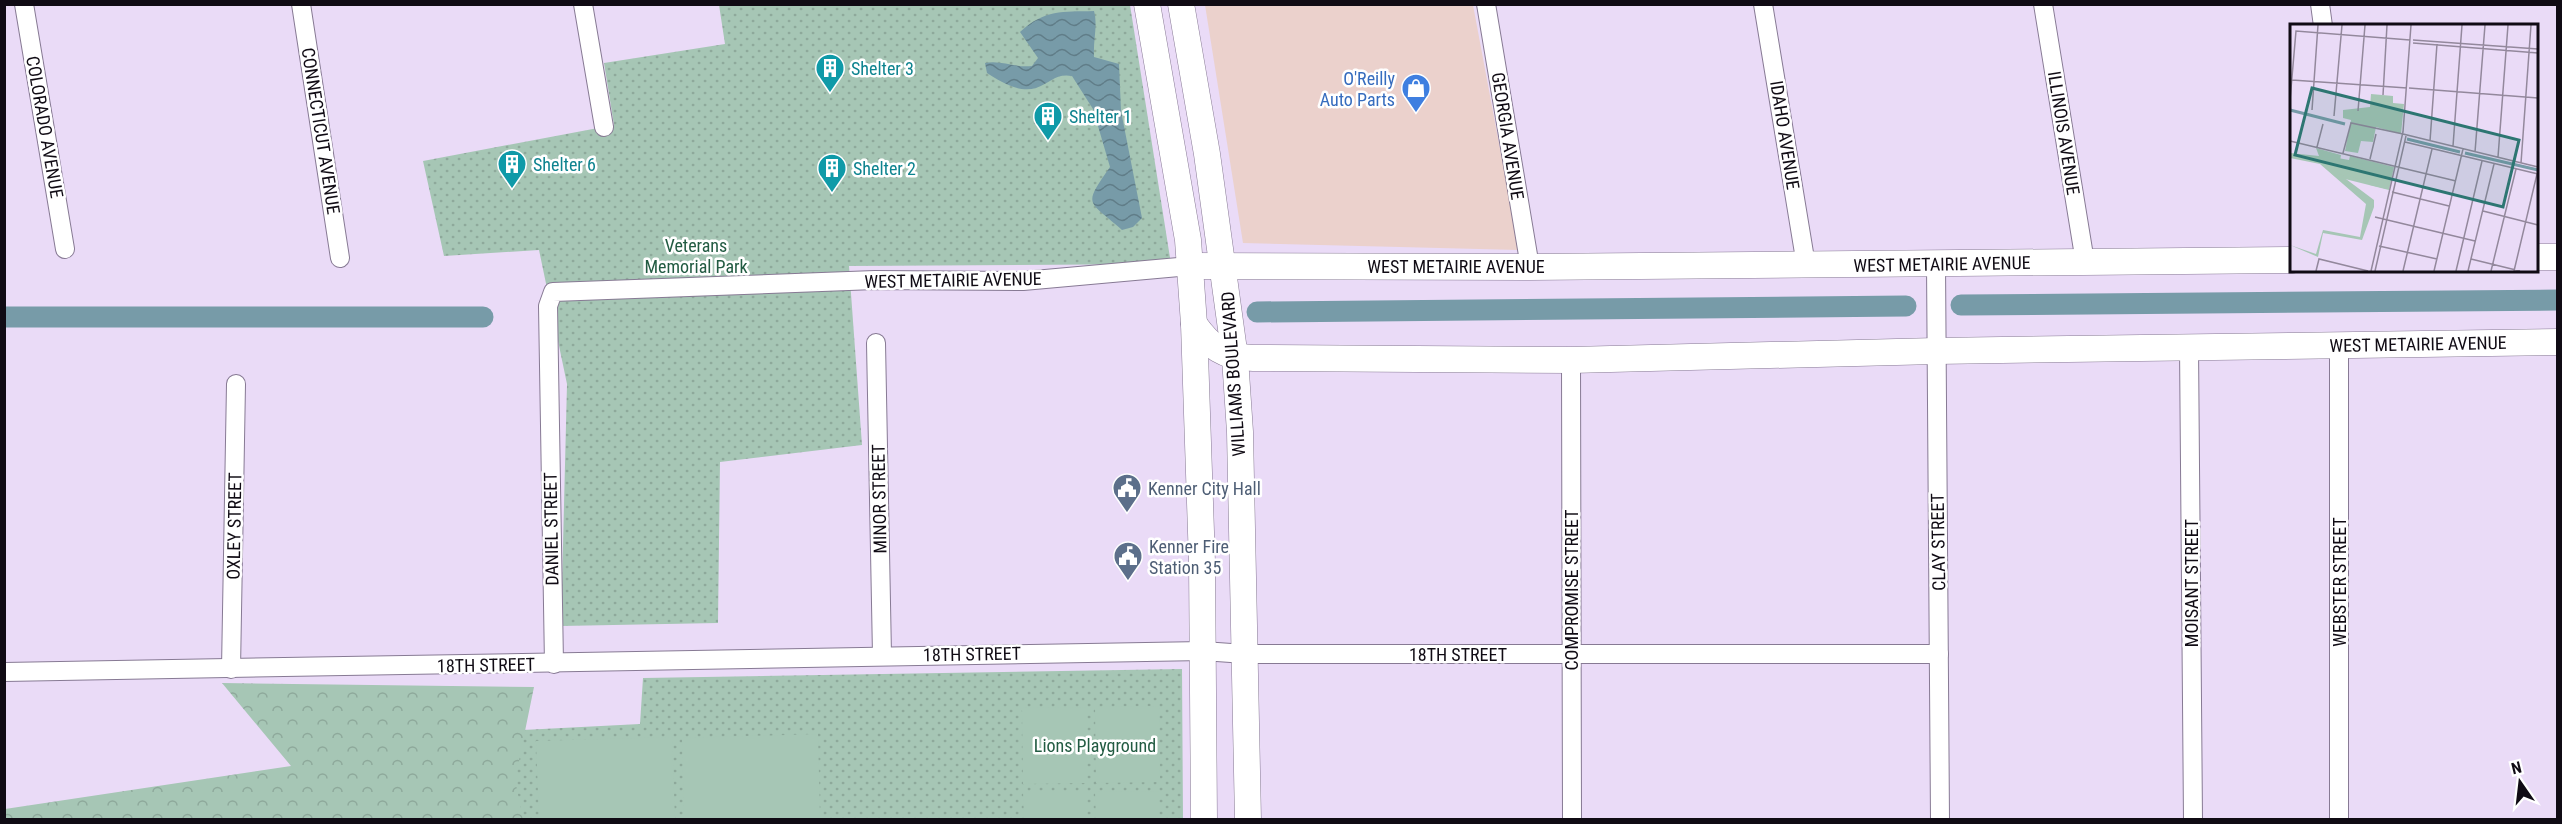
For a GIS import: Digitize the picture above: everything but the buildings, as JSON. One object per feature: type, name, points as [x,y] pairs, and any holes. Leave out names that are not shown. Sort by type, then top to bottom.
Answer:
[{"type":"main road","name":"WILLIAMS BOULEVARD","points":[[1147,4],[1188,240],[1190,266],[1202,550],[1204,819]]},
{"type":"main road","name":"WILLIAMS BOULEVARD","points":[[1181,4],[1223,265],[1235,357],[1248,819]]},
{"type":"main road","points":[[2538,257],[2558,257]]},
{"type":"main road","name":"WEST METAIRIE AVENUE","points":[[1190,266],[1530,267],[2290,260]]},
{"type":"main road","points":[[1194,324],[1210,345],[1235,357]]},
{"type":"main road","name":"WEST METAIRIE AVENUE","points":[[1235,357],[1571,360],[2189,346],[2558,342]]},
{"type":"main road","points":[[1202,550],[1224,545],[1242,546]]},
{"type":"street","name":"COLORADO AVENUE","points":[[24,4],[65,249]]},
{"type":"street","name":"CONNECTICUT AVENUE","points":[[301,4],[340,258]]},
{"type":"street","points":[[584,4],[604,127]]},
{"type":"street","name":"GEORGIA AVENUE","points":[[1486,4],[1530,267]]},
{"type":"street","name":"IDAHO AVENUE","points":[[1763,4],[1806,265]]},
{"type":"street","name":"ILLINOIS AVENUE","points":[[2043,4],[2085,262]]},
{"type":"street","points":[[2320,4],[2323,24]]},
{"type":"street","name":"CLAY STREET","points":[[1936,264],[1940,819]]},
{"type":"street","name":"WEST METAIRIE AVENUE","points":[[548,342],[548,306],[553,292],[875,280],[1023,281],[1190,266]]},
{"type":"street","name":"DANIEL STREET","points":[[548,342],[554,664]]},
{"type":"street","name":"MINOR STREET","points":[[876,343],[882,655]]},
{"type":"street","name":"WEBSTER STREET","points":[[2339,345],[2339,819]]},
{"type":"street","name":"MOISANT STREET","points":[[2189,346],[2193,819]]},
{"type":"street","name":"COMPROMISE STREET","points":[[1571,360],[1572,819]]},
{"type":"street","name":"OXLEY STREET","points":[[231,669],[236,384]]},
{"type":"street","name":"18TH STREET","points":[[4,672],[1203,651],[1245,654],[1939,654]]},
{"type":"shaded area","points":[[1205,5],[1473,5],[1519,250],[1243,243]]},
{"type":"green space","name":"Veterans Memorial Park","points":[[719,5],[1130,5],[1171,264],[849,266],[862,445],[720,462],[718,623],[561,626],[567,384],[539,250],[444,256],[423,161],[614,125],[604,63],[725,44]]},
{"type":"green space","name":"Lions Playground","points":[[1182,669],[1183,819],[400,820],[426,735],[640,724],[643,678]]},
{"type":"green space","points":[[222,683],[534,687],[515,780],[523,819],[5,819],[5,809],[291,766]]},
{"type":"green space","points":[[1159,706],[1160,782],[1096,783],[1095,707]]},
{"type":"green space","points":[[1086,707],[1086,783],[1023,784],[1022,708]]},
{"type":"green space","points":[[818,734],[820,819],[684,819],[682,738]]},
{"type":"green space","points":[[672,737],[675,819],[539,819],[536,741]]},
{"type":"green space","points":[[1159,791],[1159,819],[1096,819],[1095,792]]},
{"type":"green space","points":[[1023,792],[1087,792],[1087,819],[1024,819]]},
{"type":"water","points":[[1094,11],[1096,22],[1094,57],[1119,64],[1121,111],[1142,218],[1133,227],[1122,230],[1093,202],[1095,190],[1110,167],[1093,109],[1072,76],[1062,76],[1036,88],[1023,89],[1004,83],[987,73],[985,63],[1032,66],[1038,58],[1020,32],[1038,19],[1054,13]]},
{"type":"waterway","points":[[1961,305],[2558,300]]},
{"type":"waterway","points":[[1257,312],[1906,306]]},
{"type":"waterway","points":[[4,317],[483,317]]},
{"type":"place","name":"Shelter 3","points":[[830,94]]},
{"type":"place","name":"O'Reilly Auto Parts","points":[[1416,114]]},
{"type":"place","name":"Shelter 1","points":[[1048,142]]},
{"type":"place","name":"Shelter 6","points":[[512,190]]},
{"type":"place","name":"Shelter 2","points":[[832,194]]},
{"type":"place","name":"Kenner City Hall","points":[[1127,514]]},
{"type":"place","name":"Kenner Fire Station 35","points":[[1128,582]]}]
